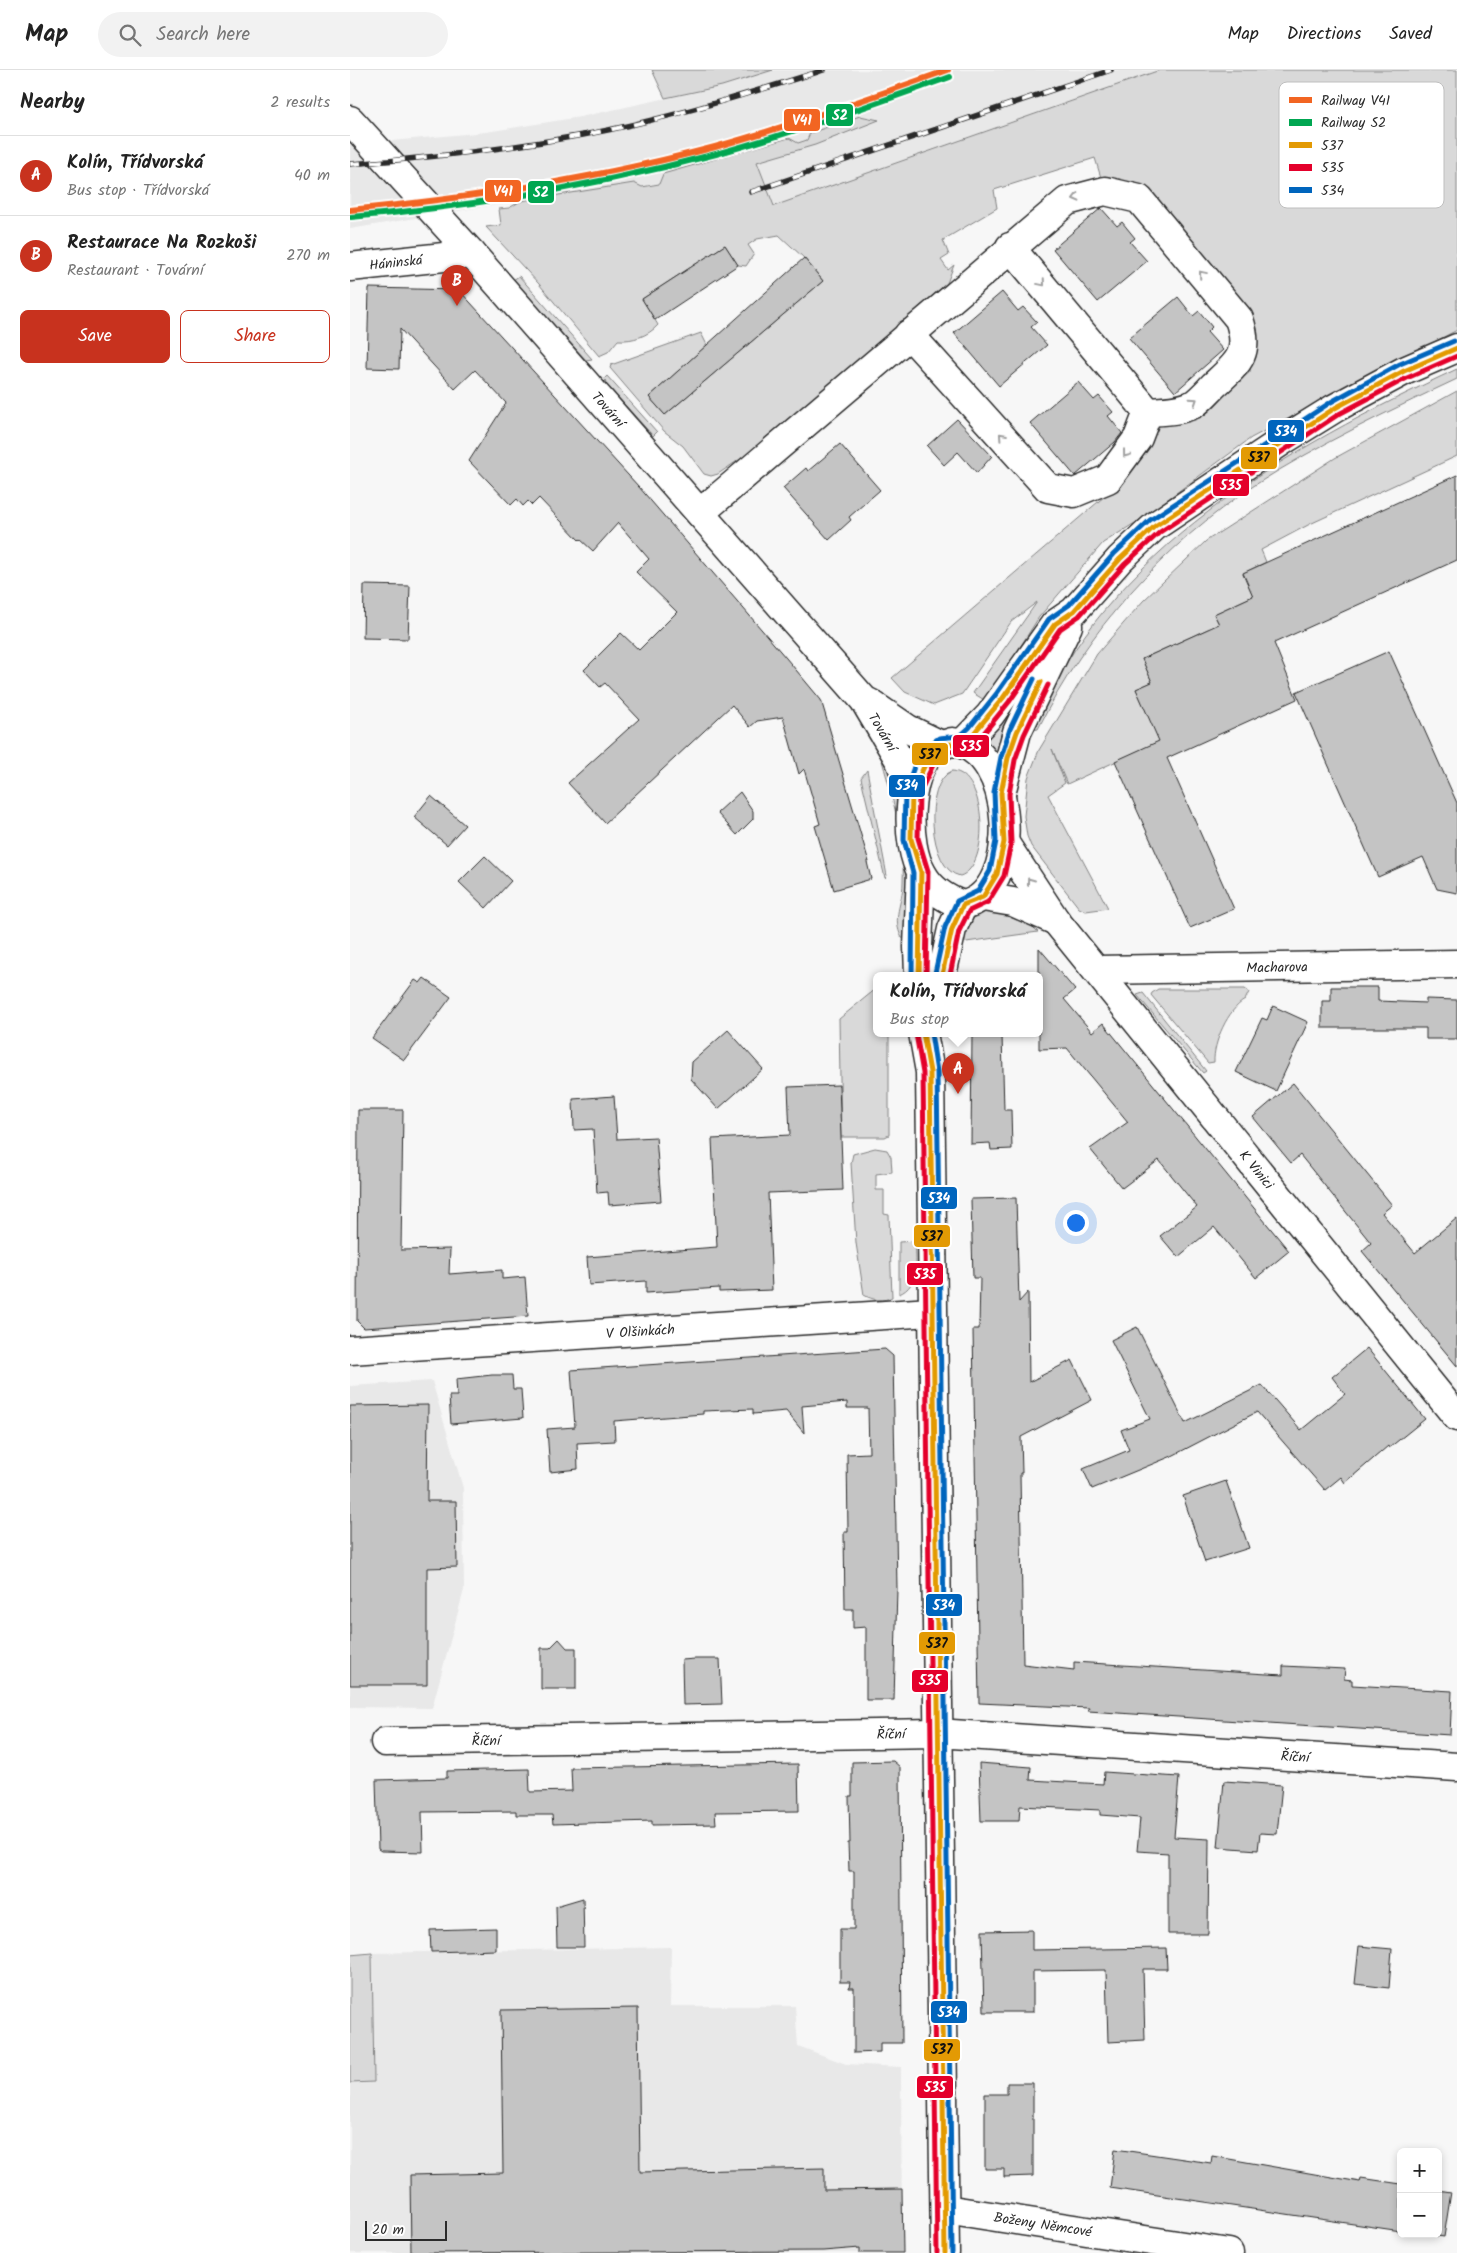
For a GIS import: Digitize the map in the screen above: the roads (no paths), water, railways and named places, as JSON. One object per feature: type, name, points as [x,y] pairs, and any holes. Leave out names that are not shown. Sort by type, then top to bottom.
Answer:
[{"type":"street","name":"Tovární","points":[[350,120],[472,254],[864,700],[900,761],[912,792]]},
{"type":"street","points":[[700,513],[1010,247],[1067,201],[1105,191],[1139,199],[1239,320],[1243,332],[1244,347],[1240,362],[1194,404],[1172,411],[1148,412]]},
{"type":"street","points":[[1010,247],[1148,412]]},
{"type":"street","name":"Háninská","points":[[350,268],[472,254]]},
{"type":"street","points":[[909,334],[1048,488],[1074,493],[1108,479],[1138,438],[1148,412]]},
{"type":"street","points":[[919,972],[921,872],[911,839],[912,792],[922,766],[931,752],[952,744],[990,715],[1055,624],[1074,611],[1120,559],[1155,526],[1335,408],[1404,371],[1457,348]]},
{"type":"street","points":[[945,962],[952,929],[997,874],[1004,842],[1001,793],[1017,732],[1063,640],[1074,611]]},
{"type":"street","name":"Tovární","points":[[864,700],[908,729],[952,744]]},
{"type":"street","points":[[952,744],[976,753],[991,770],[1001,793]]},
{"type":"street","name":"K Vinici","points":[[1004,842],[1056,921],[1457,1417]]},
{"type":"street","points":[[921,872],[940,895],[973,901]]},
{"type":"street","name":"K Vinici","points":[[973,901],[1014,902],[1056,921]]},
{"type":"street","name":"Macharova","points":[[1097,970],[1457,964]]},
{"type":"street","points":[[924,1037],[930,1072]]},
{"type":"street","points":[[934,1037],[930,1072],[931,1312],[945,2253]]},
{"type":"street","name":"V Olšinkách","points":[[350,1350],[931,1312]]},
{"type":"street","name":"Říční","points":[[385,1742],[938,1733],[1457,1767]]},
{"type":"street","name":"Boženy Němcové","points":[[944,2209],[1229,2253]]},
{"type":"railway","points":[[350,164],[525,145],[614,129],[734,98],[824,70]]},
{"type":"railway","points":[[751,192],[1111,70]]},
{"type":"rail line","name":"V41","points":[[350,210],[442,200],[534,186],[625,169],[715,147],[774,129],[948,70]]},
{"type":"rail line","name":"S2","points":[[351,217],[489,201],[626,176],[716,154],[775,136],[950,77]]},
{"type":"place","name":"Restaurace Na Rozkoši","points":[[457,306]]},
{"type":"place","name":"Kolín, Třídvorská","points":[[958,1094]]}]
